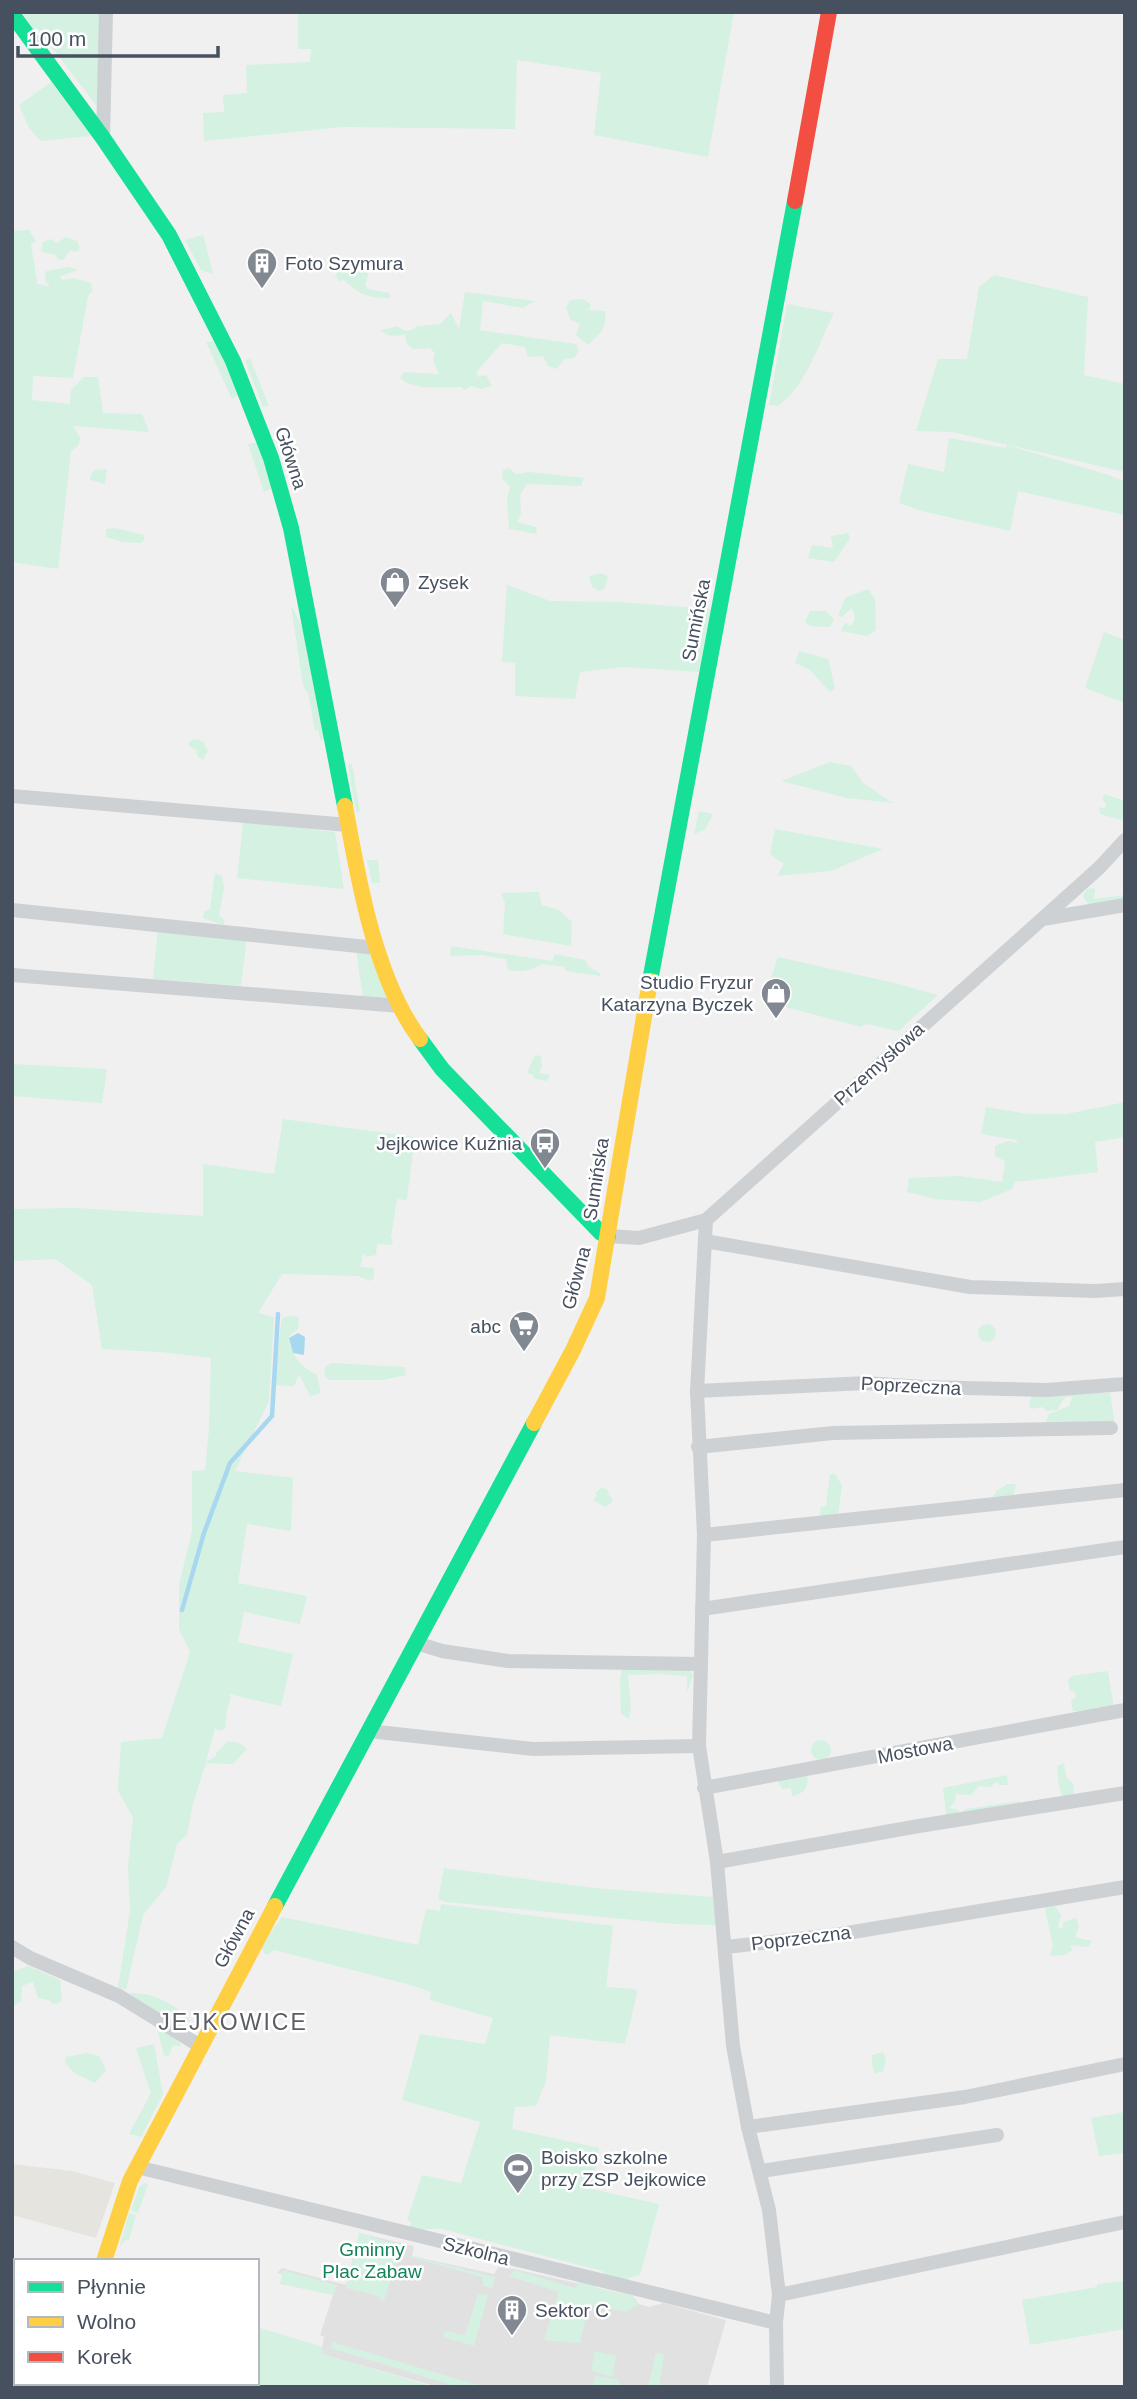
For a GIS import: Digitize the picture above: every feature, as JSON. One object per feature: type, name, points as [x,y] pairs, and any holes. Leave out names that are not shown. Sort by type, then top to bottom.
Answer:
[{"type":"street","points":[[103,138],[106,12]]},
{"type":"street","name":"Sumińska","points":[[608,1236],[664,892],[738,516],[829,12]]},
{"type":"street","name":"Główna","points":[[12,14],[103,138],[171,240],[233,361],[271,458],[311,622],[358,877],[377,948],[400,1006],[416,1034],[462,1091],[601,1233],[608,1236],[599,1289],[583,1330],[136,2167],[118,2213],[105,2259]]},
{"type":"street","points":[[12,796],[348,825]]},
{"type":"street","name":"Przemysłowa","points":[[608,1236],[639,1238],[706,1220],[1043,919],[1125,840]]},
{"type":"street","points":[[1073,891],[1086,912]]},
{"type":"street","points":[[1043,919],[1125,905]]},
{"type":"street","points":[[12,910],[377,948]]},
{"type":"street","points":[[12,975],[400,1006]]},
{"type":"street","name":"Poprzeczna","points":[[706,1220],[697,1391],[704,1535],[699,1746],[717,1862],[733,2046],[748,2127],[769,2210],[779,2295],[776,2323],[777,2387]]},
{"type":"street","points":[[705,1241],[970,1287],[1095,1291],[1125,1289]]},
{"type":"street","name":"Poprzeczna","points":[[697,1391],[866,1383],[1046,1390],[1125,1384]]},
{"type":"street","points":[[698,1447],[832,1433],[1111,1428]]},
{"type":"street","points":[[704,1535],[1125,1490]]},
{"type":"street","points":[[702,1609],[1125,1547]]},
{"type":"street","points":[[416,1643],[442,1651],[508,1661],[700,1664]]},
{"type":"street","name":"Mostowa","points":[[704,1788],[1125,1710]]},
{"type":"street","points":[[369,1731],[533,1749],[699,1746]]},
{"type":"street","points":[[717,1862],[1125,1793]]},
{"type":"street","name":"Poprzeczna","points":[[726,1947],[841,1934],[1125,1887]]},
{"type":"street","points":[[12,1947],[30,1958],[119,1996],[200,2046]]},
{"type":"street","points":[[748,2127],[965,2097],[1125,2064]]},
{"type":"street","points":[[761,2171],[997,2135]]},
{"type":"street","name":"Szkolna","points":[[136,2167],[776,2323]]},
{"type":"street","points":[[779,2295],[1125,2222]]},
{"type":"shaded area","points":[[12,2164],[72,2171],[115,2183],[96,2238],[12,2215]]},
{"type":"shaded area","points":[[359,2233],[414,2246],[412,2256],[494,2274],[498,2267],[514,2269],[633,2296],[639,2304],[649,2307],[663,2303],[726,2320],[707,2387],[438,2387],[321,2354],[324,2337],[320,2335],[333,2295],[318,2283],[277,2273],[282,2268],[346,2285]]},
{"type":"green space","points":[[23,12],[99,12],[100,110],[37,28],[32,29]]},
{"type":"green space","points":[[298,12],[734,12],[708,157],[594,135],[601,73],[517,60],[515,129],[342,127],[204,141],[203,113],[224,112],[223,95],[247,93],[246,65],[310,62],[311,49],[298,49]]},
{"type":"green space","points":[[51,82],[91,136],[41,141],[29,128],[19,105]]},
{"type":"green space","points":[[29,230],[36,241],[31,244],[35,283],[50,287],[45,280],[46,271],[69,267],[78,270],[59,277],[63,280],[73,278],[91,283],[92,291],[88,296],[73,378],[33,376],[32,400],[70,404],[71,390],[84,377],[98,377],[103,413],[142,414],[149,432],[73,426],[80,438],[79,445],[71,451],[58,569],[12,562],[12,231]]},
{"type":"green space","points":[[203,235],[213,274],[201,270],[185,240]]},
{"type":"green space","points":[[66,237],[77,241],[80,249],[76,252],[70,250],[63,260],[59,260],[55,254],[41,250],[43,242],[51,239],[57,243]]},
{"type":"green space","points":[[346,268],[369,272],[365,284],[368,289],[389,293],[390,298],[365,295],[344,280],[338,281],[336,274]]},
{"type":"green space","points":[[994,275],[1088,297],[1084,375],[1125,384],[1125,472],[952,432],[916,431],[938,359],[967,359],[979,287]]},
{"type":"green space","points":[[465,292],[535,301],[523,308],[483,301],[480,330],[576,344],[579,351],[574,358],[564,359],[557,369],[548,366],[543,356],[528,357],[525,347],[502,343],[477,371],[477,377],[486,375],[492,386],[481,389],[472,386],[464,390],[462,387],[413,385],[400,378],[404,372],[439,374],[433,360],[435,353],[430,348],[413,349],[407,344],[405,335],[391,336],[380,331],[396,326],[406,331],[417,326],[440,324],[451,313],[459,329]]},
{"type":"green space","points":[[583,299],[591,305],[589,310],[605,311],[604,328],[588,345],[576,335],[580,324],[571,320],[566,308],[570,300]]},
{"type":"green space","points":[[787,304],[834,313],[804,376],[778,406],[769,405]]},
{"type":"green space","points":[[216,341],[240,394],[232,399],[206,342]]},
{"type":"green space","points":[[250,358],[269,406],[263,407],[245,361]]},
{"type":"green space","points":[[949,438],[1006,448],[1007,445],[1125,482],[1125,515],[1018,491],[1010,531],[922,511],[899,503],[908,464],[944,472]]},
{"type":"green space","points":[[258,442],[272,488],[264,492],[248,444]]},
{"type":"green space","points":[[509,468],[516,474],[529,472],[584,478],[581,486],[527,484],[520,495],[521,514],[517,522],[536,527],[537,534],[509,529],[507,499],[510,487],[502,478],[503,470]]},
{"type":"green space","points":[[107,469],[105,484],[90,480],[95,470]]},
{"type":"green space","points":[[115,528],[144,535],[144,539],[141,543],[106,537],[106,529]]},
{"type":"green space","points":[[848,533],[850,538],[834,562],[808,558],[812,545],[833,548],[831,536]]},
{"type":"green space","points":[[600,573],[608,578],[605,588],[600,591],[592,587],[589,577]]},
{"type":"green space","points":[[507,585],[550,601],[620,602],[711,609],[699,672],[624,667],[580,672],[575,699],[515,696],[515,663],[502,662]]},
{"type":"green space","points":[[868,589],[875,599],[876,630],[867,636],[840,631],[845,623],[851,626],[855,619],[852,608],[842,617],[838,616],[845,598]]},
{"type":"green space","points":[[291,605],[303,629],[325,739],[320,740],[318,730],[315,731],[308,693],[303,686]]},
{"type":"green space","points":[[810,611],[825,611],[834,619],[830,627],[810,626],[805,622]]},
{"type":"green space","points":[[1104,632],[1125,640],[1125,703],[1085,688]]},
{"type":"green space","points":[[799,651],[828,659],[835,688],[830,692],[810,670],[795,663]]},
{"type":"green space","points":[[194,739],[203,741],[208,751],[203,760],[198,757],[196,750],[189,746],[189,742]]},
{"type":"green space","points":[[830,762],[851,766],[863,783],[893,803],[847,798],[781,781]]},
{"type":"green space","points":[[352,764],[360,812],[356,813],[348,765]]},
{"type":"green space","points":[[1105,794],[1125,801],[1125,816],[1121,820],[1100,814],[1099,807],[1104,808],[1107,805],[1102,799]]},
{"type":"green space","points":[[699,811],[713,814],[705,830],[694,834]]},
{"type":"green space","points":[[243,822],[335,832],[344,889],[237,878]]},
{"type":"green space","points":[[775,829],[883,849],[831,871],[777,876],[784,864],[770,854]]},
{"type":"green space","points":[[367,860],[378,860],[380,883],[372,883]]},
{"type":"green space","points":[[215,873],[222,876],[224,888],[219,915],[225,921],[223,925],[203,918],[204,912],[210,909]]},
{"type":"green space","points":[[1095,888],[1094,899],[1125,895],[1125,900],[1088,904],[1083,896],[1087,889]]},
{"type":"green space","points":[[539,892],[542,905],[559,910],[572,922],[571,946],[503,934],[505,903],[501,893]]},
{"type":"green space","points":[[158,929],[247,937],[241,986],[153,979]]},
{"type":"green space","points":[[451,946],[553,961],[554,954],[585,960],[600,976],[565,971],[565,967],[542,964],[526,970],[508,970],[506,959],[481,955],[450,956]]},
{"type":"green space","points":[[356,950],[369,953],[387,998],[363,998]]},
{"type":"green space","points":[[778,957],[938,995],[898,1031],[866,1024],[861,1027],[763,1001]]},
{"type":"green space","points":[[535,1055],[541,1056],[542,1067],[539,1073],[550,1075],[547,1081],[535,1079],[527,1073]]},
{"type":"green space","points":[[12,1064],[107,1069],[102,1103],[12,1096]]},
{"type":"green space","points":[[1125,1102],[1125,1137],[1095,1142],[1098,1172],[1015,1182],[1012,1189],[980,1202],[935,1199],[907,1192],[909,1178],[960,1176],[1002,1182],[1005,1161],[995,1156],[995,1146],[1008,1141],[1017,1143],[1017,1140],[981,1134],[986,1107],[1029,1114],[1067,1114]]},
{"type":"green space","points":[[283,1119],[415,1137],[407,1198],[397,1199],[391,1245],[377,1244],[376,1255],[366,1257],[364,1252],[360,1267],[374,1268],[374,1278],[370,1281],[358,1276],[282,1274],[258,1313],[274,1317],[269,1401],[235,1471],[293,1478],[291,1531],[247,1524],[238,1583],[307,1596],[300,1624],[244,1612],[238,1642],[293,1654],[281,1706],[229,1694],[231,1698],[225,1729],[218,1731],[215,1728],[206,1762],[216,1756],[228,1741],[240,1743],[247,1749],[233,1764],[206,1763],[193,1803],[187,1835],[177,1844],[166,1887],[143,1915],[126,1990],[118,1988],[130,1911],[128,1866],[133,1817],[118,1791],[121,1742],[162,1738],[190,1652],[179,1629],[179,1585],[192,1531],[192,1471],[205,1470],[211,1358],[102,1349],[92,1285],[55,1259],[12,1261],[12,1209],[76,1208],[203,1216],[203,1164],[274,1174]]},
{"type":"green space","points":[[299,1317],[298,1329],[289,1336],[294,1355],[301,1364],[317,1375],[321,1393],[310,1396],[299,1374],[294,1386],[273,1385],[282,1318]]},
{"type":"green space","points":[[983,1324],[991,1324],[996,1333],[994,1340],[983,1342],[978,1337],[978,1329]]},
{"type":"green space","points":[[332,1363],[405,1367],[406,1375],[383,1380],[329,1380],[324,1374],[326,1366]]},
{"type":"green space","points":[[1110,1393],[1115,1425],[1045,1425],[1049,1414],[1069,1406],[1072,1398],[1069,1396],[1064,1398],[1057,1410],[1047,1411],[1042,1407],[1031,1409],[1029,1404],[1032,1394]]},
{"type":"green space","points":[[830,1474],[835,1474],[842,1486],[838,1517],[823,1518],[820,1514],[821,1507],[826,1506]]},
{"type":"green space","points":[[1008,1484],[1016,1484],[1013,1498],[993,1497],[997,1490]]},
{"type":"green space","points":[[601,1488],[607,1489],[613,1499],[605,1507],[593,1500],[597,1496],[595,1493]]},
{"type":"green space","points":[[622,1667],[688,1667],[693,1675],[687,1692],[687,1676],[628,1675],[631,1707],[629,1719],[621,1714]]},
{"type":"green space","points":[[1108,1671],[1114,1709],[1079,1715],[1078,1711],[1073,1711],[1071,1700],[1076,1697],[1075,1692],[1070,1691],[1068,1680],[1072,1676]]},
{"type":"green space","points":[[817,1740],[825,1740],[831,1750],[825,1760],[817,1760],[811,1754],[811,1746]]},
{"type":"green space","points":[[1064,1763],[1066,1777],[1073,1783],[1074,1795],[1063,1797],[1057,1766]]},
{"type":"green space","points":[[807,1775],[805,1789],[792,1797],[791,1788],[782,1789],[777,1780]]},
{"type":"green space","points":[[1007,1775],[1008,1785],[1000,1785],[997,1782],[990,1787],[979,1786],[971,1795],[956,1794],[955,1802],[949,1808],[959,1810],[959,1813],[965,1809],[1020,1801],[1022,1809],[947,1822],[943,1788]]},
{"type":"green space","points":[[444,1868],[594,1888],[714,1897],[716,1925],[675,1924],[446,1902],[438,1899]]},
{"type":"green space","points":[[441,1904],[613,1926],[606,1987],[636,1989],[637,1994],[625,2044],[550,2035],[546,2081],[536,2106],[515,2107],[512,2129],[599,2148],[592,2189],[659,2204],[640,2275],[628,2278],[627,2283],[609,2278],[602,2271],[442,2229],[409,2228],[411,2222],[407,2220],[422,2175],[461,2183],[480,2122],[402,2100],[420,2034],[485,2044],[493,2018],[430,2000],[431,1992],[411,1985],[274,1950],[267,1955],[261,1946],[282,1917],[418,1945],[426,1909],[440,1911]]},
{"type":"green space","points":[[1054,1905],[1061,1915],[1058,1927],[1062,1929],[1063,1922],[1076,1918],[1079,1926],[1075,1937],[1092,1941],[1088,1947],[1071,1945],[1072,1950],[1065,1955],[1050,1954],[1053,1947],[1045,1908]]},
{"type":"green space","points":[[28,1966],[60,1980],[62,2001],[56,2004],[38,1998],[33,1982],[22,1986],[21,2001],[12,2007],[12,1972]]},
{"type":"green space","points":[[130,1993],[163,2000],[191,2021],[177,2025],[137,2003]]},
{"type":"green space","points":[[159,2026],[181,2044],[180,2047],[172,2047],[168,2057],[164,2055],[157,2029]]},
{"type":"green space","points":[[154,2044],[163,2094],[141,2137],[129,2134],[151,2093],[136,2048]]},
{"type":"green space","points":[[883,2052],[886,2060],[883,2071],[875,2074],[872,2055]]},
{"type":"green space","points":[[87,2053],[99,2056],[106,2070],[95,2083],[74,2073],[65,2062],[66,2057]]},
{"type":"green space","points":[[1125,2112],[1125,2153],[1099,2156],[1091,2118]]},
{"type":"green space","points":[[144,2183],[148,2184],[138,2213],[131,2210],[139,2187]]},
{"type":"green space","points":[[129,2213],[136,2215],[129,2240],[124,2241],[119,2248]]},
{"type":"green space","name":"Gminny Plac Zabaw","points":[[359,2233],[402,2244],[384,2301],[379,2299],[379,2296],[346,2288]]},
{"type":"green space","points":[[411,2256],[495,2277],[492,2288],[483,2286],[482,2277]]},
{"type":"green space","points":[[283,2270],[337,2285],[333,2295],[280,2284]]},
{"type":"green space","points":[[514,2270],[575,2288],[579,2281],[594,2283],[596,2288],[633,2296],[638,2304],[627,2312],[589,2305],[580,2343],[544,2340],[559,2292],[509,2276]]},
{"type":"green space","points":[[1125,2281],[1125,2329],[1030,2345],[1022,2300],[1097,2287],[1097,2284]]},
{"type":"green space","points":[[478,2294],[488,2295],[474,2346],[443,2337],[445,2331],[465,2335]]},
{"type":"green space","points":[[259,2328],[323,2347],[322,2354],[434,2387],[243,2387],[259,2385]]},
{"type":"green space","points":[[332,2342],[485,2387],[458,2387],[331,2348]]},
{"type":"green space","points":[[595,2351],[616,2356],[612,2377],[591,2371]]},
{"type":"green space","points":[[656,2353],[664,2354],[659,2387],[648,2387]]},
{"type":"green space","points":[[595,2376],[619,2380],[620,2387],[592,2387]]},
{"type":"water","points":[[298,1333],[305,1337],[304,1355],[293,1353],[289,1338]]},
{"type":"waterway","points":[[182,1610],[204,1533],[230,1463],[272,1416],[278,1314]]},
{"type":"traffic: fast","points":[[12,14],[103,138],[169,235],[233,361],[271,458],[291,528],[345,806]]},
{"type":"traffic: fast","points":[[650,981],[795,201]]},
{"type":"traffic: fast","points":[[420,1039],[442,1069],[601,1233],[608,1236]]},
{"type":"traffic: fast","points":[[275,1906],[534,1423]]},
{"type":"traffic: slow","points":[[345,806],[370,927],[391,988],[420,1039]]},
{"type":"traffic: slow","points":[[534,1423],[597,1298],[650,981]]},
{"type":"traffic: slow","points":[[105,2259],[130,2181],[275,1906]]},
{"type":"traffic: jam","points":[[795,201],[829,12]]},
{"type":"place","name":"Foto Szymura","points":[[262,290]]},
{"type":"place","name":"Zysek","points":[[395,609]]},
{"type":"place","name":"Studio Fryzur Katarzyna Byczek","points":[[776,1020]]},
{"type":"place","name":"Jejkowice Kuźnia","points":[[545,1170]]},
{"type":"place","name":"abc","points":[[524,1353]]},
{"type":"place","name":"Boisko szkolne przy ZSP Jejkowice","points":[[518,2195]]},
{"type":"place","name":"Sektor C","points":[[512,2337]]},
{"type":"district","name":"JEJKOWICE","points":[[233,2022]]}]
